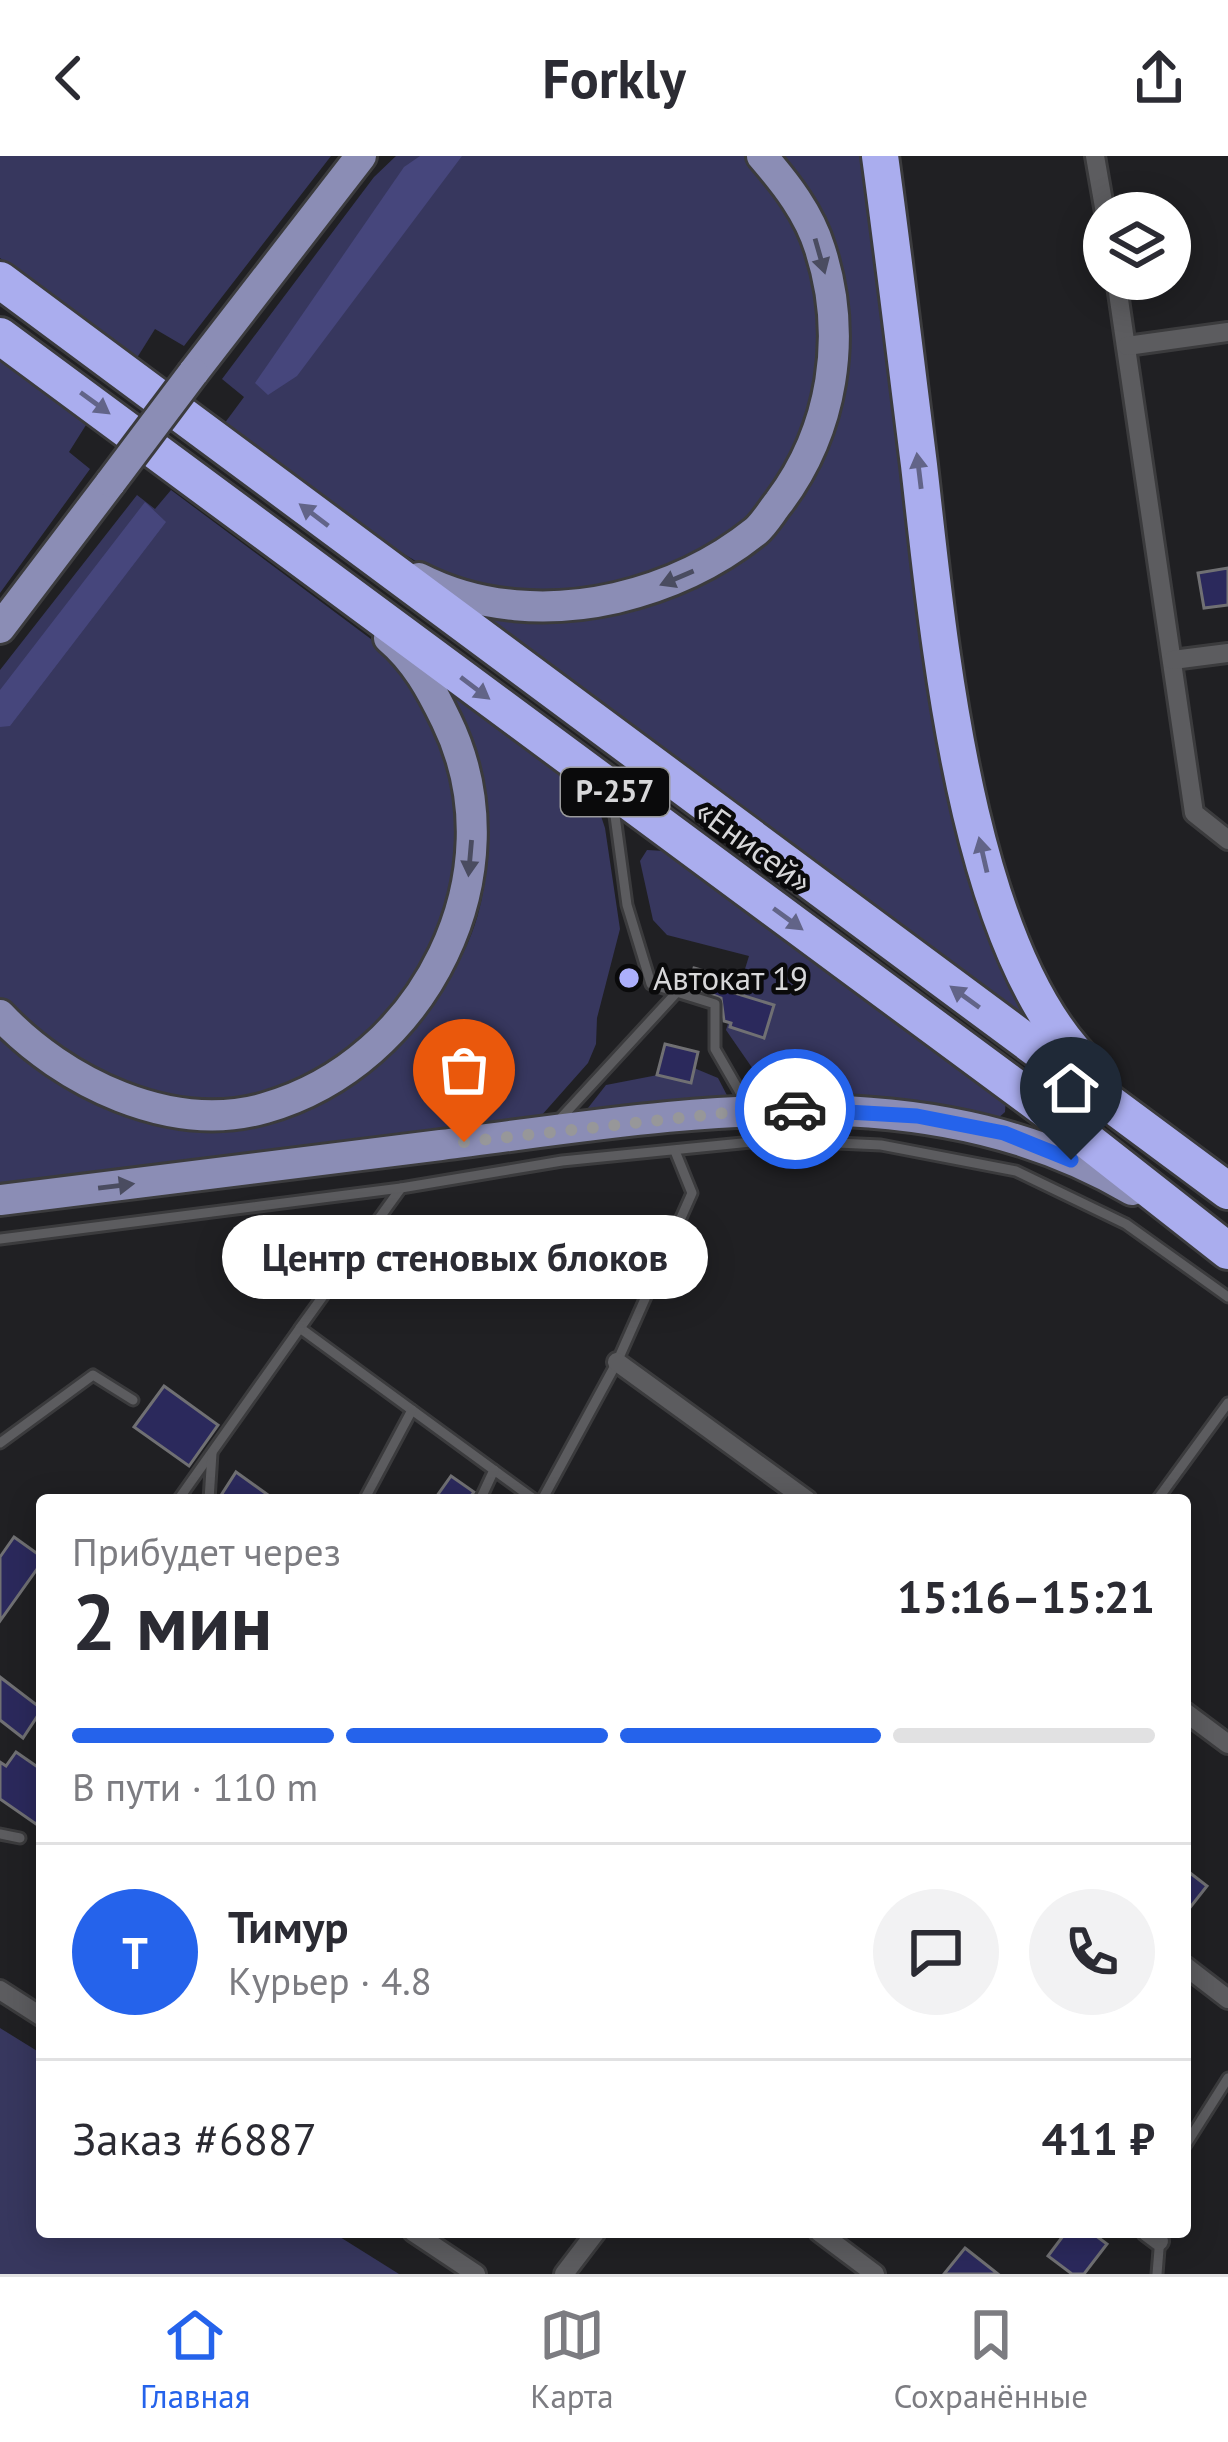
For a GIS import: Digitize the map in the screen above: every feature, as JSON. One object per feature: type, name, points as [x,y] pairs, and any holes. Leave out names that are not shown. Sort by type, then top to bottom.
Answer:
[{"type":"highway","points":[[880,156],[941,658],[993,891],[1011,945],[1036,995],[1077,1057],[1222,1186]]},
{"type":"highway","name":"«Енисей»","points":[[0,280],[1222,1186]]},
{"type":"highway","name":"«Енисей»","points":[[0,336],[1088,1141],[1216,1242]]},
{"type":"main road","points":[[282,261],[347,156]]},
{"type":"main road","points":[[0,624],[361,156]]},
{"type":"main road","points":[[282,261],[379,156]]},
{"type":"main road","points":[[357,546],[449,594],[507,605],[578,606],[647,591],[706,566],[759,528],[797,478],[823,422],[834,361],[832,309],[820,248],[793,192],[762,156]]},
{"type":"main road","points":[[0,1015],[24,1041],[64,1071],[110,1094],[159,1108],[209,1114],[260,1110],[304,1094],[345,1071],[413,1008],[438,969],[457,926],[470,857],[468,788],[457,742],[408,654],[271,537]]},
{"type":"main road","points":[[0,645],[47,566]]},
{"type":"main road","points":[[0,1200],[549,1132],[806,1108],[917,1116],[1004,1133],[1104,1174],[1216,1242]]},
{"type":"street","points":[[1095,156],[1101,192]]},
{"type":"street","points":[[1122,300],[1136,345],[1194,813],[1228,840]]},
{"type":"street","points":[[1136,345],[1228,332]]},
{"type":"street","points":[[1172,660],[1228,653]]},
{"type":"street","points":[[617,1362],[799,1494]]},
{"type":"street","points":[[1191,1716],[1228,1744]]},
{"type":"street","points":[[1191,1971],[1228,1999]]},
{"type":"street","points":[[0,1990],[36,2013]]},
{"type":"street","points":[[422,2238],[476,2274]]},
{"type":"street","points":[[564,2274],[591,2238]]},
{"type":"street","points":[[828,2238],[875,2274]]},
{"type":"lane","points":[[575,762],[615,816],[627,905],[650,984],[715,1004],[715,1049],[751,1110]]},
{"type":"lane","points":[[549,1132],[678,992]]},
{"type":"lane","points":[[0,1239],[401,1188],[562,1161],[772,1141],[881,1145],[1016,1171],[1126,1224],[1228,1298]]},
{"type":"lane","points":[[541,1494],[617,1362],[692,1193],[675,1151]]},
{"type":"lane","points":[[182,1494],[401,1188]]},
{"type":"lane","points":[[300,1328],[529,1494]]},
{"type":"lane","points":[[0,1443],[94,1375],[133,1400]]},
{"type":"lane","points":[[1160,1494],[1228,1403]]},
{"type":"lane","points":[[367,1494],[412,1410]]},
{"type":"lane","points":[[209,1494],[212,1453]]},
{"type":"lane","points":[[483,1494],[494,1470]]},
{"type":"lane","points":[[0,1834],[20,1838]]},
{"type":"lane","points":[[1191,2137],[1228,2078]]},
{"type":"lane","points":[[1156,2238],[1157,2274]]},
{"type":"shaded area","points":[[0,156],[331,156],[184,346],[155,329],[135,361],[0,258]]},
{"type":"shaded area","points":[[396,156],[748,156],[781,201],[809,256],[823,311],[823,367],[789,473],[748,522],[702,557],[643,581],[522,594],[450,581],[366,532],[224,424],[244,397],[222,379],[374,177]]},
{"type":"shaded area","points":[[420,156],[462,156],[297,376],[268,395],[255,383],[404,167]]},
{"type":"shaded area","points":[[775,156],[873,156],[934,660],[1047,1048],[459,613],[650,603],[807,486],[834,431],[846,359]]},
{"type":"shaded area","points":[[0,359],[86,425],[69,452],[90,469],[0,593]]},
{"type":"shaded area","points":[[171,490],[387,651],[422,695],[465,818],[466,878],[417,984],[355,1044],[303,1080],[253,1096],[207,1101],[155,1092],[95,1070],[48,1045],[0,999],[0,670],[137,495],[155,509]]},
{"type":"shaded area","points":[[145,502],[166,522],[10,726],[0,727],[0,690]]},
{"type":"shaded area","points":[[439,682],[596,801],[605,828],[620,929],[588,1063],[541,1116],[521,1127],[0,1192],[0,1031],[30,1062],[256,1120],[437,993],[461,956],[477,918],[486,839],[471,759]]},
{"type":"shaded area","points":[[647,850],[665,851],[923,1028],[1006,1098],[1005,1112],[996,1120],[775,1101],[726,1030],[749,956],[667,935],[653,920],[640,861]]},
{"type":"shaded area","points":[[694,1068],[718,1078],[731,1103],[577,1122],[606,1085]]},
{"type":"shaded area","points":[[0,2028],[36,2050],[36,2238],[342,2238],[399,2274],[0,2274]]},
{"type":"building","points":[[1228,568],[1228,605],[1204,608],[1198,573]]},
{"type":"building","points":[[694,968],[719,975],[715,987],[774,1005],[764,1038],[730,1027],[724,1021],[721,998],[689,986]]},
{"type":"building","points":[[665,1044],[698,1052],[691,1083],[657,1075]]},
{"type":"building","points":[[164,1386],[218,1425],[189,1466],[134,1427]]},
{"type":"building","points":[[236,1472],[267,1494],[222,1494]]},
{"type":"building","points":[[451,1476],[474,1492],[472,1494],[438,1494]]},
{"type":"building","points":[[14,1537],[36,1553],[36,1570],[0,1621],[0,1557]]},
{"type":"building","points":[[0,1677],[36,1704],[36,1718],[23,1738],[0,1720]]},
{"type":"building","points":[[16,1752],[36,1766],[36,1824],[0,1799],[0,1762],[6,1766]]},
{"type":"building","points":[[1191,1874],[1207,1886],[1191,1906]]},
{"type":"building","points":[[1062,2238],[1099,2238],[1107,2244],[1084,2274],[1072,2274],[1048,2256]]},
{"type":"building","points":[[965,2248],[998,2274],[944,2274]]},
{"type":"way so far","points":[[464,1142],[795,1109]]},
{"type":"place","name":"Автокат 19","points":[[629,978]]},
{"type":"place","name":"Центр стеновых блоков","points":[[464,1142]]},
{"type":"route","points":[[795,1109],[917,1116],[1004,1133],[1071,1160]]}]
